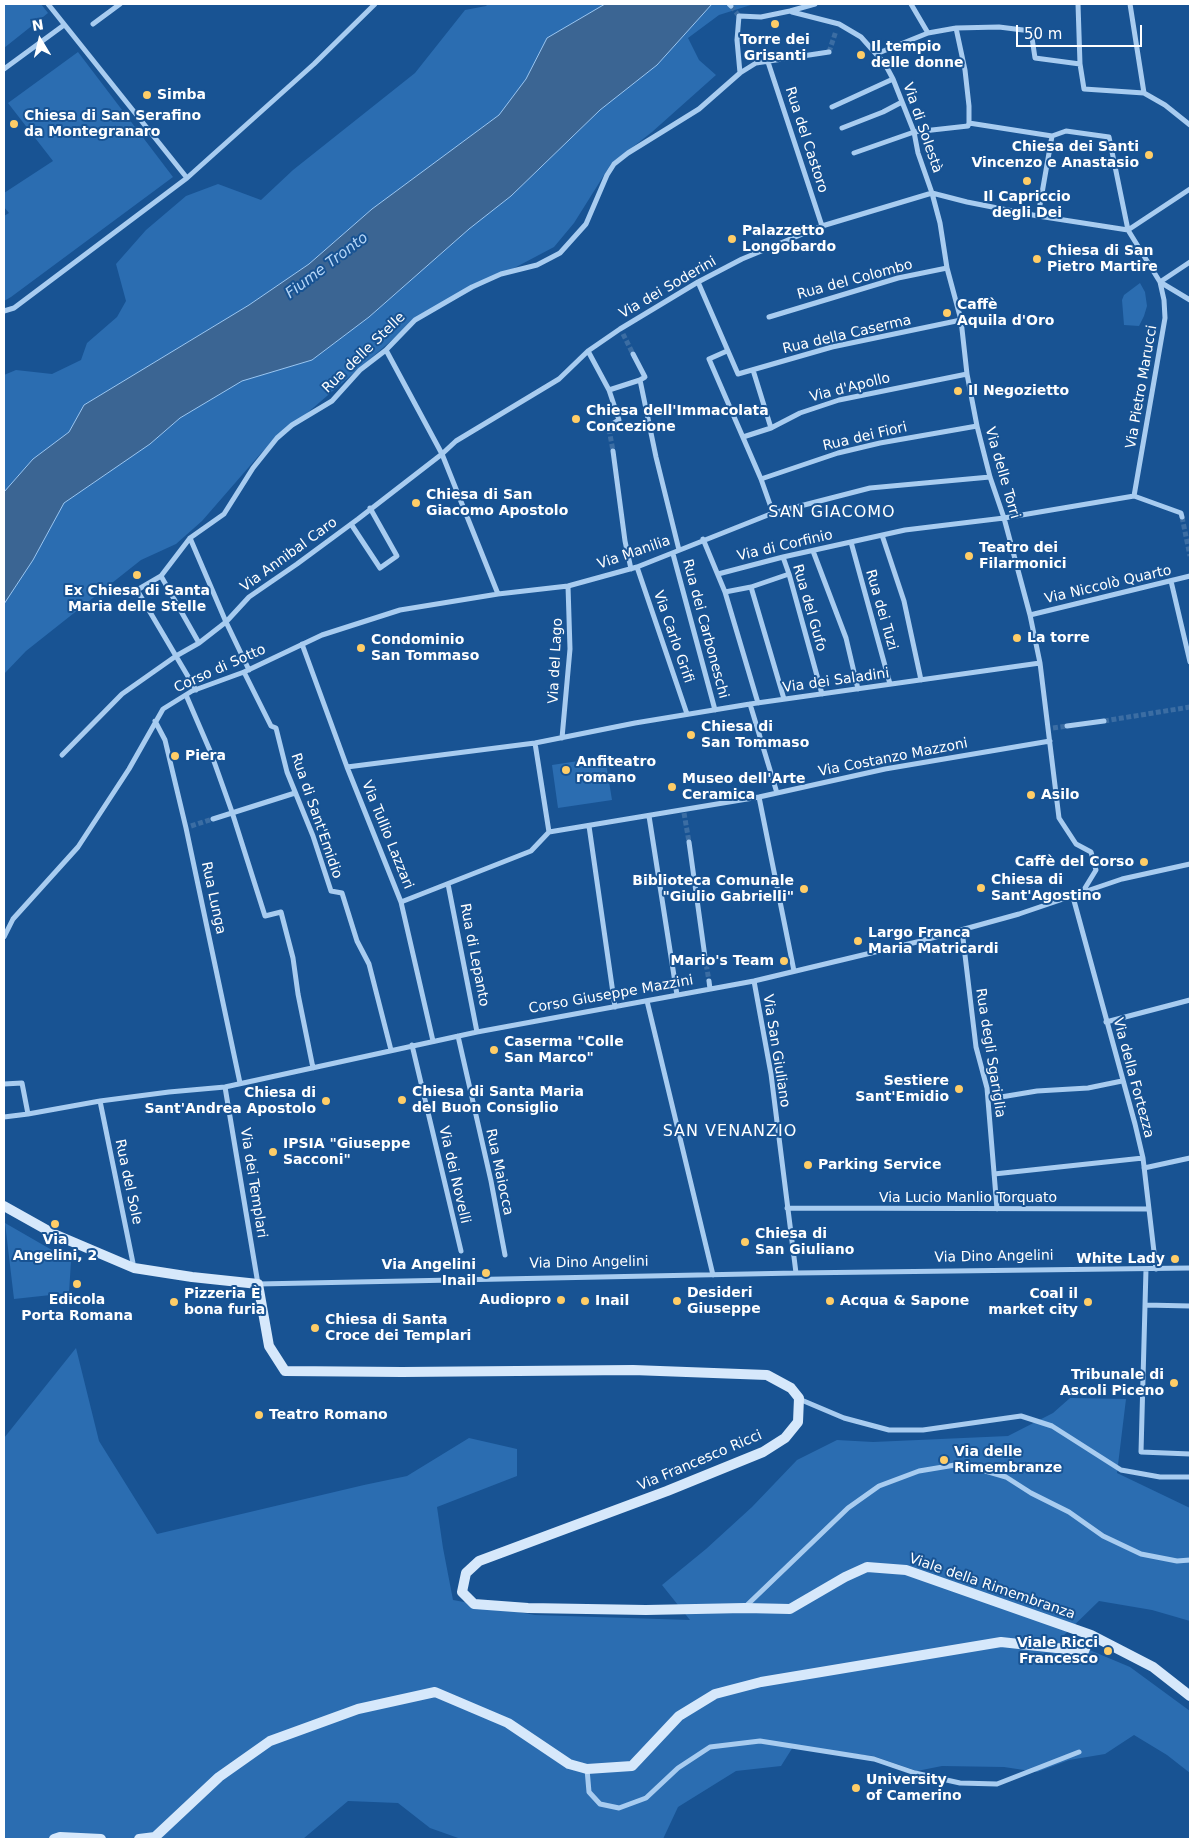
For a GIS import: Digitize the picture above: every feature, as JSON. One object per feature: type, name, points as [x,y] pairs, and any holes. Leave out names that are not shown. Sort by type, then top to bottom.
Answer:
[{"type":"street","points":[[48,4],[187,178]]},
{"type":"street","points":[[93,24],[120,4]]},
{"type":"street","points":[[4,311],[14,308],[187,178],[314,64],[375,4]]},
{"type":"street","points":[[740,73],[737,40],[739,16],[760,17],[815,4]]},
{"type":"street","points":[[911,4],[928,33]]},
{"type":"street","points":[[1078,4],[1080,64],[1084,89],[1144,93],[1165,105],[1190,124]]},
{"type":"street","points":[[1130,4],[1144,93]]},
{"type":"street","name":"Via di Solestà","points":[[790,11],[839,24],[861,37],[885,64],[914,132],[918,153],[932,193]]},
{"type":"street","points":[[836,31],[839,24]]},
{"type":"street","points":[[4,70],[64,25]]},
{"type":"street","points":[[876,54],[928,33],[956,28],[998,27],[1031,30],[1035,58],[1080,64]]},
{"type":"street","points":[[854,153],[914,132],[968,126],[969,106],[965,70],[956,28]]},
{"type":"street","name":"Rua delle Stelle","points":[[196,690],[137,590],[161,576],[190,538],[224,514],[253,468],[277,438],[292,425],[332,401],[360,370],[386,350],[415,320],[472,287],[502,274],[537,265],[560,253],[586,224],[607,175],[614,164],[628,153],[699,109],[740,73],[756,63],[829,52]]},
{"type":"street","name":"Rua del Castoro","points":[[768,62],[822,226]]},
{"type":"street","points":[[832,107],[893,79]]},
{"type":"street","points":[[842,128],[883,112],[902,102]]},
{"type":"street","points":[[969,123],[1052,136],[1066,131],[1109,136],[1128,230],[1160,282],[1190,300]]},
{"type":"street","points":[[1038,216],[1052,136]]},
{"type":"street","points":[[932,193],[1038,216],[1128,230],[1190,189]]},
{"type":"street","name":"Via dei Soderini","points":[[442,454],[456,441],[559,379],[588,351],[622,332],[698,282],[742,259],[822,226],[932,193]]},
{"type":"street","name":"Via delle Torri","points":[[932,193],[940,223],[947,268],[961,320],[967,374],[977,426],[1030,615],[1040,662],[1050,729],[1059,818],[1076,844],[1091,852],[1096,870],[1086,888],[1086,892]]},
{"type":"street","points":[[1160,282],[1190,262]]},
{"type":"street","name":"Rua del Colombo","points":[[769,317],[898,278],[947,268]]},
{"type":"street","points":[[698,282],[727,351],[708,359],[761,479],[773,513]]},
{"type":"street","name":"Via Pietro Marucci","points":[[1134,496],[1165,318],[1160,282]]},
{"type":"street","name":"Rua della Caserma","points":[[727,351],[738,374],[832,348],[961,320]]},
{"type":"street","points":[[386,350],[442,454],[498,594]]},
{"type":"street","points":[[588,351],[609,390],[619,420],[609,428]]},
{"type":"street","points":[[609,390],[645,377],[633,354]]},
{"type":"street","points":[[753,370],[771,428]]},
{"type":"street","name":"Via d'Apollo","points":[[743,437],[771,428],[800,413],[839,400],[967,374]]},
{"type":"street","points":[[640,380],[658,466],[679,550]]},
{"type":"street","name":"Rua dei Fiori","points":[[761,479],[838,453],[871,445],[977,426]]},
{"type":"street","name":"Via Carlo Grifi","points":[[613,451],[625,541],[687,714]]},
{"type":"street","name":"Via Annibal Caro","points":[[62,754],[122,694],[176,656],[199,643],[226,622],[249,596],[297,564],[442,454]]},
{"type":"street","name":"Via Manilia","points":[[498,594],[568,586],[634,568],[673,554],[703,539],[773,513],[870,488],[990,477]]},
{"type":"street","points":[[1134,496],[1181,515]]},
{"type":"street","name":"Via di Corfinio","points":[[718,574],[783,557],[905,530],[1004,518],[1134,496]]},
{"type":"street","points":[[350,524],[380,568],[397,556],[370,508]]},
{"type":"street","points":[[882,535],[904,601],[921,680]]},
{"type":"street","name":"Rua di Sant'Emidio","points":[[190,538],[271,726],[276,728],[287,772],[313,836],[330,891],[342,893],[358,941],[369,964],[390,1050]]},
{"type":"street","points":[[703,539],[725,592],[758,703]]},
{"type":"street","name":"Rua dei Tuzi","points":[[851,542],[890,684]]},
{"type":"street","points":[[813,551],[846,638],[858,689]]},
{"type":"street","name":"Rua dei Carboneschi","points":[[673,554],[715,710]]},
{"type":"street","name":"Rua del Gufo","points":[[783,557],[822,694]]},
{"type":"street","points":[[725,592],[751,587],[789,574]]},
{"type":"street","points":[[161,576],[199,643]]},
{"type":"street","name":"Via Niccolò Quarto","points":[[1030,615],[1190,576]]},
{"type":"street","points":[[1171,581],[1190,662]]},
{"type":"street","name":"Via del Lago","points":[[562,738],[570,649],[568,586]]},
{"type":"street","points":[[751,587],[784,699]]},
{"type":"street","name":"Corso di Sotto","points":[[4,937],[13,919],[78,847],[129,769],[162,709],[196,690],[247,671],[322,635],[400,610],[498,594]]},
{"type":"street","name":"Via Tullio Lazzari","points":[[302,644],[347,767],[401,902],[432,1041]]},
{"type":"street","name":"Via dei Saladini","points":[[347,767],[535,743],[687,714],[1040,662]]},
{"type":"street","points":[[186,695],[211,753],[265,916],[281,912],[293,958],[298,994],[313,1068]]},
{"type":"street","points":[[750,704],[777,793]]},
{"type":"street","name":"Rua Lunga","points":[[155,721],[166,740],[189,827],[240,1083]]},
{"type":"street","points":[[1067,726],[1104,721]]},
{"type":"street","name":"Via Costanzo Mazzoni","points":[[549,832],[684,811],[759,797],[885,769],[1050,740]]},
{"type":"street","points":[[401,902],[531,851],[549,832],[535,743]]},
{"type":"street","points":[[213,819],[295,793]]},
{"type":"street","points":[[759,797],[794,971]]},
{"type":"street","points":[[650,816],[677,995]]},
{"type":"street","points":[[589,826],[615,1007]]},
{"type":"street","points":[[689,842],[706,957]]},
{"type":"street","name":"Corso Giuseppe Mazzini","points":[[4,1117],[100,1101],[225,1087],[412,1045],[754,981],[962,930],[1073,897],[1122,879],[1190,864]]},
{"type":"street","name":"Rua di Lepanto","points":[[448,884],[477,1032]]},
{"type":"street","name":"Via della Fortezza","points":[[1073,897],[1143,1158],[1156,1269]]},
{"type":"street","name":"Rua degli Sgariglia","points":[[962,930],[976,1047],[989,1099],[997,1209]]},
{"type":"street","points":[[709,981],[710,989]]},
{"type":"street","name":"Via San Giuliano","points":[[754,981],[771,1074],[796,1273]]},
{"type":"street","points":[[1106,1022],[1190,1000]]},
{"type":"street","points":[[647,1001],[713,1275]]},
{"type":"street","name":"Rua Maiocca","points":[[458,1036],[505,1255]]},
{"type":"street","name":"Via dei Novelli","points":[[412,1045],[461,1251]]},
{"type":"street","points":[[989,1099],[1037,1092],[1088,1088],[1122,1080]]},
{"type":"street","points":[[4,1084],[22,1083],[28,1114]]},
{"type":"street","name":"Via dei Templari","points":[[225,1087],[258,1284]]},
{"type":"street","name":"Rua del Sole","points":[[100,1101],[134,1268]]},
{"type":"street","points":[[994,1174],[1143,1158]]},
{"type":"street","points":[[1144,1168],[1190,1158]]},
{"type":"street","name":"Via Dino Angelini","points":[[4,1206],[54,1234],[134,1268],[192,1277],[258,1284],[796,1273],[1190,1268]]},
{"type":"street","name":"Via Lucio Manlio Torquato","points":[[787,1208],[1149,1209]]},
{"type":"street","points":[[1146,1269],[1141,1452],[1190,1454]]},
{"type":"street","points":[[258,1284],[269,1346],[285,1371],[633,1370],[767,1375],[791,1388],[799,1398],[844,1418],[889,1430],[923,1430],[1021,1416],[1052,1426],[1121,1470],[1160,1477],[1190,1477]]},
{"type":"street","points":[[1144,1305],[1190,1306]]},
{"type":"street","name":"Via Francesco Ricci","points":[[745,1608],[646,1610],[528,1608],[474,1604],[462,1592],[466,1574],[479,1561],[667,1491],[763,1452],[785,1438],[798,1422],[799,1398]]},
{"type":"street","points":[[745,1608],[835,1519],[879,1486],[919,1471],[961,1464],[1006,1477],[1031,1493],[1069,1512],[1103,1536],[1140,1554],[1176,1561],[1190,1560]]},
{"type":"street","name":"Viale della Rimembranza","points":[[745,1608],[790,1609],[844,1577],[867,1567],[906,1570],[1091,1635],[1153,1667],[1190,1696]]},
{"type":"street","points":[[139,1839],[155,1837],[219,1777],[270,1741],[358,1709],[435,1692],[508,1723],[569,1764],[587,1769],[632,1766],[678,1716],[715,1694],[742,1686],[1001,1642],[1084,1651],[1091,1635]]},
{"type":"street","points":[[587,1769],[589,1792],[600,1804],[618,1808],[646,1798],[678,1768],[710,1747],[760,1741],[874,1759],[915,1773],[960,1783],[997,1784],[1079,1752]]},
{"type":"street","points":[[54,1839],[60,1837],[100,1839]]},
{"type":"shaded area","points":[[4,4],[41,4],[48,13],[4,48]]},
{"type":"shaded area","points":[[488,4],[605,4],[547,38],[526,79],[499,115],[372,209],[309,264],[249,305],[84,405],[69,432],[33,459],[4,492],[4,375],[16,370],[52,374],[81,360],[87,343],[117,317],[126,301],[116,264],[146,230],[186,196],[218,184],[261,200],[293,170],[415,73],[465,10]]},
{"type":"shaded area","points":[[712,4],[754,4],[719,15],[688,38],[699,60],[716,75],[652,132],[611,164],[574,223],[554,247],[414,321],[262,452],[202,521],[176,544],[141,560],[26,651],[4,674],[4,604],[33,560],[64,503],[150,444],[180,418],[242,381],[312,360],[369,317],[469,229],[511,196],[600,110],[657,65]]},
{"type":"shaded area","points":[[78,52],[173,177],[4,301],[4,216],[9,213],[4,207],[4,193],[53,161],[8,103]]},
{"type":"shaded area","points":[[1140,283],[1145,292],[1147,306],[1144,316],[1139,326],[1124,325],[1122,300],[1124,295]]},
{"type":"shaded area","points":[[605,757],[612,800],[558,808],[552,765]]},
{"type":"shaded area","points":[[5,1223],[71,1261],[69,1293],[14,1299]]},
{"type":"shaded area","points":[[76,1348],[99,1441],[157,1534],[407,1476],[469,1438],[517,1449],[517,1476],[437,1507],[453,1600],[535,1615],[690,1620],[662,1585],[706,1549],[752,1507],[797,1460],[837,1440],[873,1442],[1008,1436],[1053,1413],[1070,1398],[1126,1399],[1117,1473],[1190,1508],[1190,1621],[1152,1610],[1099,1601],[1061,1638],[1130,1667],[1190,1711],[1190,1773],[1167,1755],[1134,1735],[1105,1754],[1069,1760],[1037,1772],[1004,1767],[942,1766],[917,1771],[873,1756],[793,1747],[781,1766],[736,1771],[678,1807],[663,1839],[461,1839],[430,1828],[398,1803],[348,1801],[303,1839],[4,1839],[4,1438]]},
{"type":"water","name":"Fiume Tronto","points":[[605,4],[712,4],[657,65],[600,110],[511,196],[469,229],[369,317],[312,360],[242,381],[180,418],[150,444],[64,503],[33,560],[4,604],[4,492],[33,459],[69,432],[84,405],[249,305],[309,264],[372,209],[499,115],[526,79],[547,38]]},
{"type":"tunnel","points":[[731,6],[739,16]]},
{"type":"tunnel","points":[[829,52],[836,31]]},
{"type":"tunnel","points":[[623,334],[633,354]]},
{"type":"tunnel","points":[[609,429],[613,451]]},
{"type":"tunnel","points":[[1182,517],[1190,556]]},
{"type":"tunnel","points":[[1104,721],[1190,707]]},
{"type":"tunnel","points":[[1053,728],[1067,726]]},
{"type":"tunnel","points":[[684,813],[689,842]]},
{"type":"tunnel","points":[[191,826],[213,819]]},
{"type":"tunnel","points":[[705,957],[709,981]]},
{"type":"place","name":"Torre dei Grisanti","points":[[775,24]]},
{"type":"place","name":"Il tempio delle donne","points":[[861,55]]},
{"type":"place","name":"Simba","points":[[147,95]]},
{"type":"place","name":"Chiesa di San Serafino da Montegranaro","points":[[14,124]]},
{"type":"place","name":"Chiesa dei Santi Vincenzo e Anastasio","points":[[1149,155]]},
{"type":"place","name":"Il Capriccio degli Dei","points":[[1027,181]]},
{"type":"place","name":"Palazzetto Longobardo","points":[[732,239]]},
{"type":"place","name":"Chiesa di San Pietro Martire","points":[[1037,259]]},
{"type":"place","name":"Caffè Aquila d'Oro","points":[[947,313]]},
{"type":"place","name":"Il Negozietto","points":[[958,391]]},
{"type":"place","name":"Chiesa dell'Immacolata Concezione","points":[[576,419]]},
{"type":"place","name":"Chiesa di San Giacomo Apostolo","points":[[416,503]]},
{"type":"place","name":"Teatro dei Filarmonici","points":[[969,556]]},
{"type":"place","name":"Ex Chiesa di Santa Maria delle Stelle","points":[[137,575]]},
{"type":"place","name":"La torre","points":[[1017,638]]},
{"type":"place","name":"Condominio San Tommaso","points":[[361,648]]},
{"type":"place","name":"Chiesa di San Tommaso","points":[[691,735]]},
{"type":"place","name":"Piera","points":[[175,756]]},
{"type":"place","name":"Anfiteatro romano","points":[[566,770]]},
{"type":"place","name":"Museo dell'Arte Ceramica","points":[[672,787]]},
{"type":"place","name":"Asilo","points":[[1031,795]]},
{"type":"place","name":"Caffè del Corso","points":[[1144,862]]},
{"type":"place","name":"Chiesa di Sant'Agostino","points":[[981,888]]},
{"type":"place","name":"Biblioteca Comunale \"Giulio Gabrielli\"","points":[[804,889]]},
{"type":"place","name":"Largo Franca Maria Matricardi","points":[[858,941]]},
{"type":"place","name":"Mario's Team","points":[[784,961]]},
{"type":"place","name":"Caserma \"Colle San Marco\"","points":[[494,1050]]},
{"type":"place","name":"Sestiere Sant'Emidio","points":[[959,1089]]},
{"type":"place","name":"Chiesa di Santa Maria del Buon Consiglio","points":[[402,1100]]},
{"type":"place","name":"Chiesa di Sant'Andrea Apostolo","points":[[326,1101]]},
{"type":"place","name":"IPSIA \"Giuseppe Sacconi\"","points":[[273,1152]]},
{"type":"place","name":"Parking Service","points":[[808,1165]]},
{"type":"place","name":"Via Angelini, 2","points":[[55,1224]]},
{"type":"place","name":"Chiesa di San Giuliano","points":[[745,1242]]},
{"type":"place","name":"White Lady","points":[[1175,1259]]},
{"type":"place","name":"Via Angelini Inail","points":[[486,1273]]},
{"type":"place","name":"Edicola Porta Romana","points":[[77,1284]]},
{"type":"place","name":"Audiopro","points":[[561,1300]]},
{"type":"place","name":"Inail","points":[[585,1301]]},
{"type":"place","name":"Desideri Giuseppe","points":[[677,1301]]},
{"type":"place","name":"Acqua & Sapone","points":[[830,1301]]},
{"type":"place","name":"Pizzeria È bona furia","points":[[174,1302]]},
{"type":"place","name":"Coal il market city","points":[[1088,1302]]},
{"type":"place","name":"Chiesa di Santa Croce dei Templari","points":[[315,1328]]},
{"type":"place","name":"Tribunale di Ascoli Piceno","points":[[1174,1383]]},
{"type":"place","name":"Teatro Romano","points":[[259,1415]]},
{"type":"place","name":"Via delle Rimembranze","points":[[944,1460]]},
{"type":"place","name":"Viale Ricci Francesco","points":[[1108,1651]]},
{"type":"place","name":"University of Camerino","points":[[856,1788]]},
{"type":"district","name":"SAN GIACOMO","points":[[832,513]]},
{"type":"district","name":"SAN VENANZIO","points":[[730,1132]]}]
